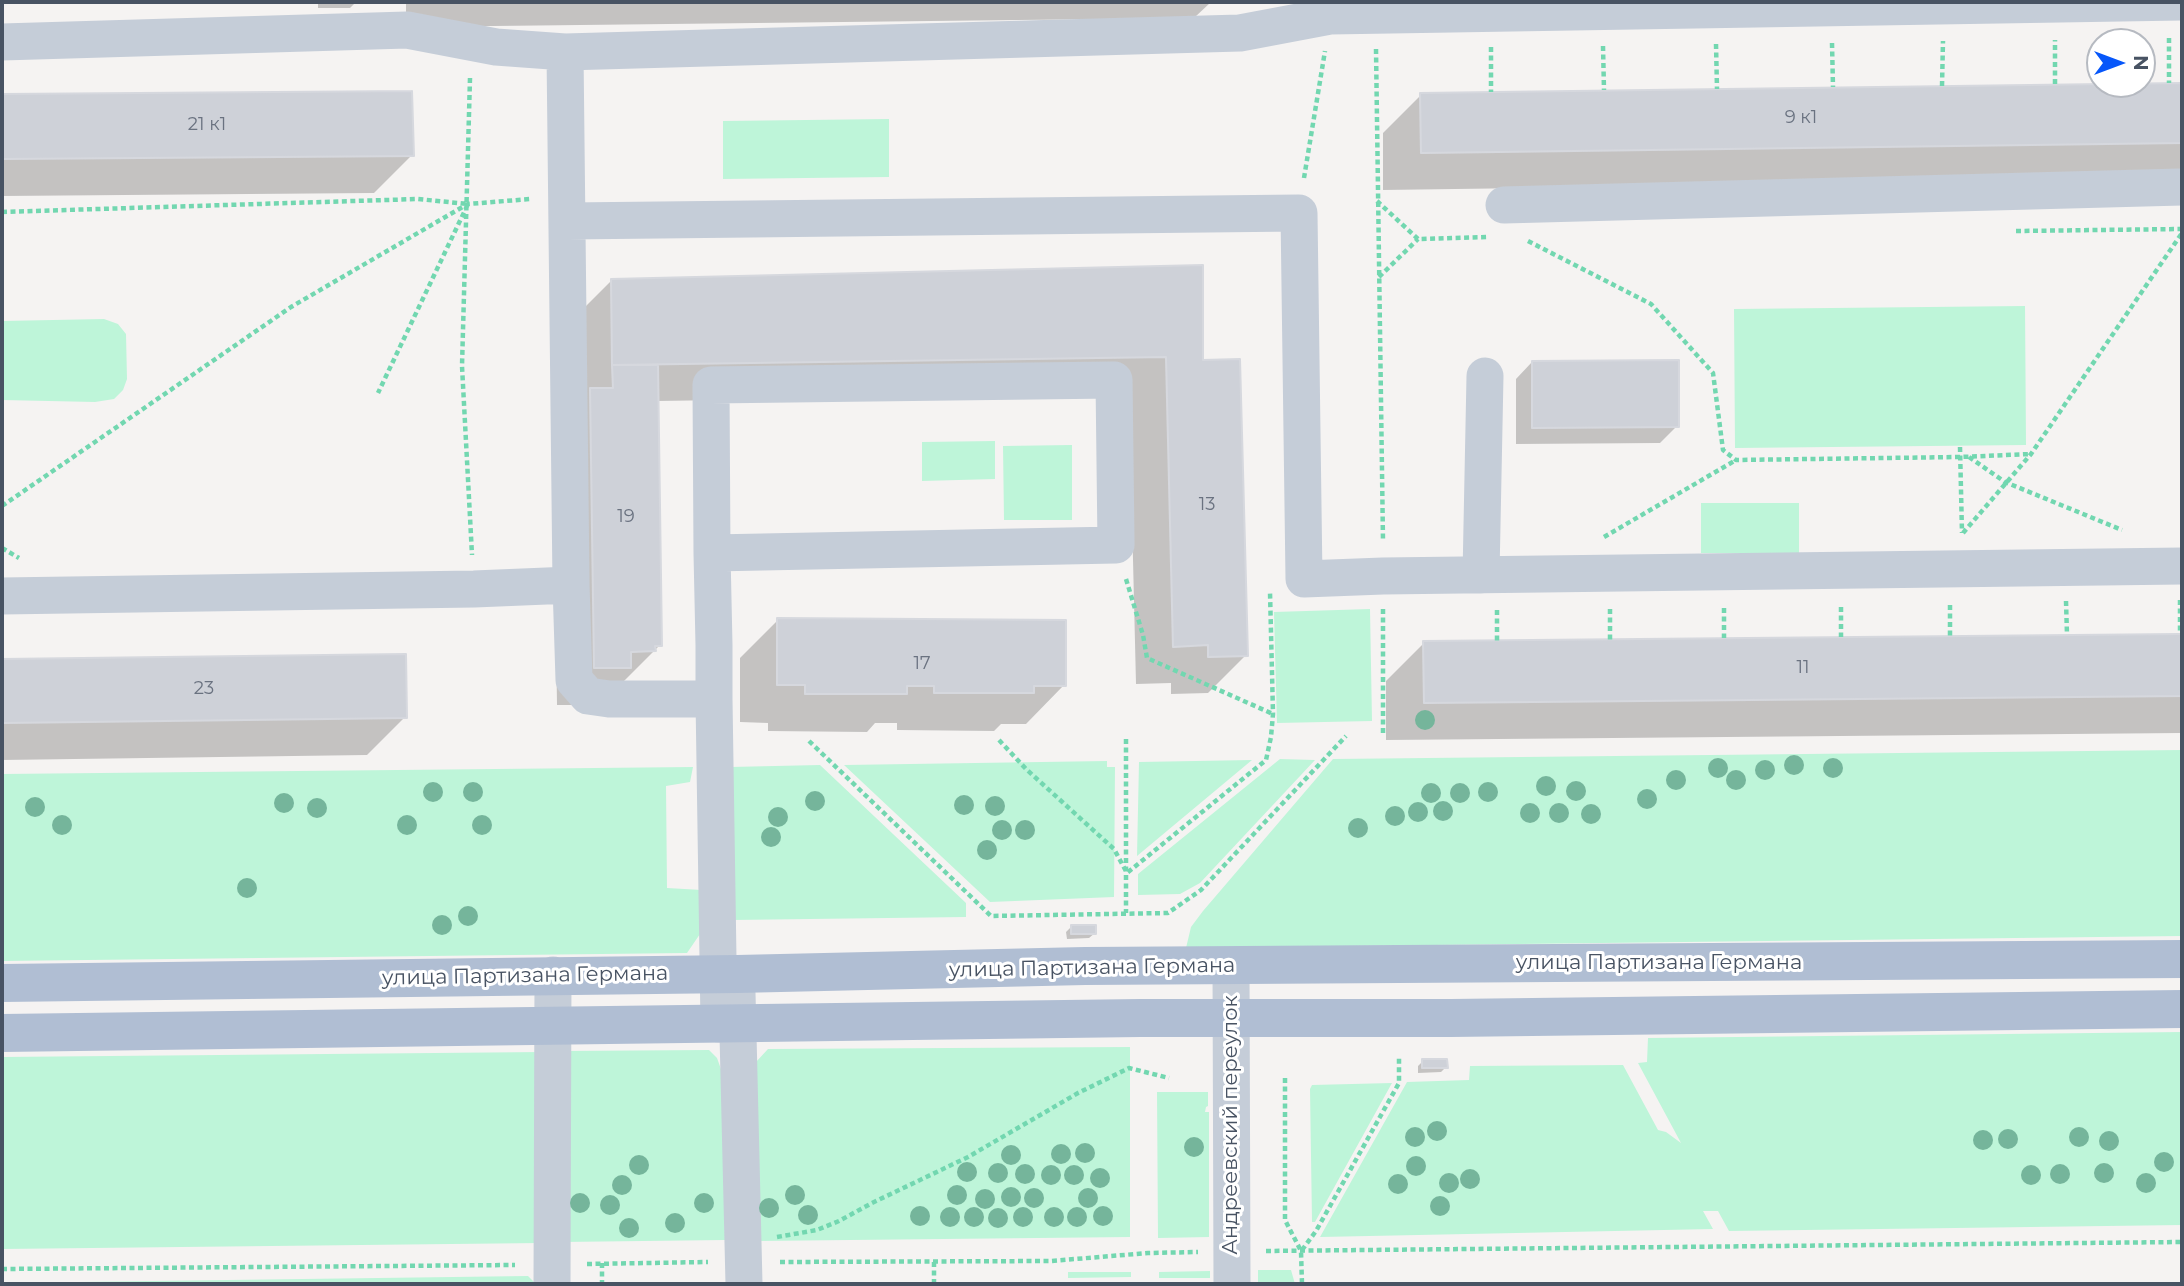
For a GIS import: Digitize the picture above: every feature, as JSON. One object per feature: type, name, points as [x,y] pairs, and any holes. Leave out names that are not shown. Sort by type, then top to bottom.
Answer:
[{"type":"main road","name":"улица Партизана Германа","points":[[2,983],[727,974],[1071,966],[2182,959]]},
{"type":"main road","points":[[2,1033],[2182,1009]]},
{"type":"street","points":[[2,42],[406,16],[470,42],[496,47],[565,52],[1240,33],[1365,8],[1716,10],[2182,2]]},
{"type":"street","points":[[565,52],[574,680],[587,696],[608,699],[713,699]]},
{"type":"street","points":[[1511,220],[2182,187]]},
{"type":"street","points":[[568,221],[1299,212],[1304,579],[2164,566]]},
{"type":"street","points":[[1482,575],[1485,376]]},
{"type":"street","points":[[712,553],[1116,545],[1114,380],[711,385],[712,553],[713,699],[744,1273]]},
{"type":"street","points":[[2,596],[474,589],[571,585]]},
{"type":"street","name":"Андреевский переулок","points":[[1231,966],[1232,1284]]},
{"type":"street","points":[[552,1275],[553,975]]},
{"type":"path","points":[[2169,2],[2169,83]]},
{"type":"path","points":[[2055,85],[2056,4]]},
{"type":"path","points":[[1942,86],[1943,6]]},
{"type":"path","points":[[1831,8],[1833,87]]},
{"type":"path","points":[[1716,10],[1717,89]]},
{"type":"path","points":[[1299,212],[1330,16]]},
{"type":"path","points":[[470,42],[462,366],[474,589]]},
{"type":"path","points":[[1376,89],[1382,480]]},
{"type":"path","points":[[2,212],[418,199],[468,204],[529,199]]},
{"type":"path","points":[[378,393],[468,204]]},
{"type":"path","points":[[2,506],[291,307],[468,204]]},
{"type":"path","points":[[1511,220],[1651,304],[1713,373],[1723,450],[1737,460]]},
{"type":"path","points":[[1962,533],[2031,454],[2182,233]]},
{"type":"path","points":[[1379,277],[1418,239]]},
{"type":"path","points":[[1960,447],[1962,569]]},
{"type":"path","points":[[1597,541],[1737,460],[2031,454]]},
{"type":"path","points":[[1969,456],[2006,482],[2121,529],[2164,566]]},
{"type":"path","points":[[1116,545],[1143,635],[1147,658],[1273,714],[1266,760],[1127,873]]},
{"type":"path","points":[[809,741],[991,916],[1168,913],[1201,890],[1346,736]]},
{"type":"path","points":[[1126,739],[1126,913]]},
{"type":"path","points":[[999,740],[1019,762],[1114,849],[1127,873]]},
{"type":"path","points":[[1301,1251],[1316,1231],[1399,1083],[1399,1057]]},
{"type":"path","points":[[744,1273],[766,1241],[791,1233],[817,1230],[839,1221],[968,1157],[1107,1077],[1129,1068],[1169,1078]]},
{"type":"path","points":[[1285,1078],[1285,1220],[1301,1251],[1302,1284]]},
{"type":"path","points":[[1260,1251],[2182,1242]]},
{"type":"path","points":[[2,1269],[552,1275],[601,1263],[744,1273],[934,1261],[1051,1261],[1148,1253],[1209,1252]]},
{"type":"path","points":[[934,1261],[934,1284]]},
{"type":"path","points":[[601,1263],[601,1284]]},
{"type":"green space","points":[[889,119],[889,177],[723,179],[723,121]]},
{"type":"green space","points":[[2025,306],[2026,445],[1735,448],[1734,309]]},
{"type":"green space","points":[[104,319],[118,324],[126,334],[127,379],[123,390],[114,399],[95,402],[2,400],[2,321]]},
{"type":"green space","points":[[995,441],[995,479],[922,481],[922,442]]},
{"type":"green space","points":[[1072,445],[1072,520],[1004,520],[1003,446]]},
{"type":"green space","points":[[1701,503],[1799,503],[1799,553],[1701,553]]},
{"type":"green space","points":[[1370,609],[1372,721],[1277,723],[1274,612]]},
{"type":"green space","points":[[2182,750],[2182,936],[1186,948],[1191,927],[1203,911],[1333,759]]},
{"type":"green space","points":[[1280,759],[1315,760],[1200,883],[1180,894],[1138,895],[1138,874]]},
{"type":"green space","points":[[1252,760],[1137,856],[1139,762]]},
{"type":"green space","points":[[1107,761],[1107,767],[1115,767],[1114,897],[990,902],[844,765]]},
{"type":"green space","points":[[820,765],[966,903],[966,917],[732,920],[730,767]]},
{"type":"green space","points":[[693,767],[690,782],[666,786],[667,888],[702,890],[700,934],[687,953],[2,961],[2,774]]},
{"type":"green space","points":[[2182,1032],[2182,1225],[1729,1231],[1718,1211],[1703,1211],[1713,1229],[1320,1237],[1407,1082],[1469,1080],[1470,1066],[1623,1065],[1658,1130],[1666,1132],[1681,1143],[1638,1063],[1647,1062],[1648,1038]]},
{"type":"green space","points":[[1130,1047],[1130,1237],[757,1241],[756,1062],[768,1049]]},
{"type":"green space","points":[[709,1050],[717,1058],[722,1072],[725,1240],[561,1242],[563,1051]]},
{"type":"green space","points":[[543,1052],[541,1243],[2,1249],[2,1057]]},
{"type":"green space","points":[[1392,1083],[1315,1222],[1312,1222],[1312,1085]]},
{"type":"green space","points":[[1157,1092],[1208,1092],[1205,1112],[1209,1112],[1209,1237],[1158,1238]]},
{"type":"green space","points":[[1258,1270],[1291,1270],[1295,1284],[1258,1284]]},
{"type":"green space","points":[[1210,1271],[1210,1278],[1159,1278],[1159,1272]]},
{"type":"green space","points":[[1068,1272],[1131,1272],[1131,1277],[1068,1278]]},
{"type":"green space","points":[[528,1276],[536,1284],[2,1284],[2,1283]]},
{"type":"building","points":[[2156,83],[2182,83],[2182,143],[1421,153],[1420,93],[2086,84],[2086,98],[2156,98]]},
{"type":"building","points":[[412,91],[414,156],[2,159],[2,94]]},
{"type":"building","points":[[1203,265],[1203,360],[1240,359],[1248,656],[1208,657],[1208,645],[1173,647],[1166,357],[612,365],[611,279]]},
{"type":"building","points":[[1679,360],[1679,427],[1532,428],[1532,361]]},
{"type":"building","points":[[612,365],[658,365],[662,646],[655,646],[656,651],[631,652],[631,668],[594,668],[590,388],[613,388]]},
{"type":"building","points":[[777,618],[1066,620],[1066,686],[1034,686],[1034,693],[934,693],[934,686],[907,686],[907,694],[805,694],[805,685],[777,685]]},
{"type":"building","points":[[2182,634],[2182,696],[1424,703],[1423,641]]},
{"type":"building","points":[[406,654],[407,718],[2,723],[2,659]]},
{"type":"building","points":[[1071,925],[1096,925],[1096,934],[1071,934]]},
{"type":"building","points":[[1422,1059],[1447,1059],[1448,1068],[1422,1068]]}]
